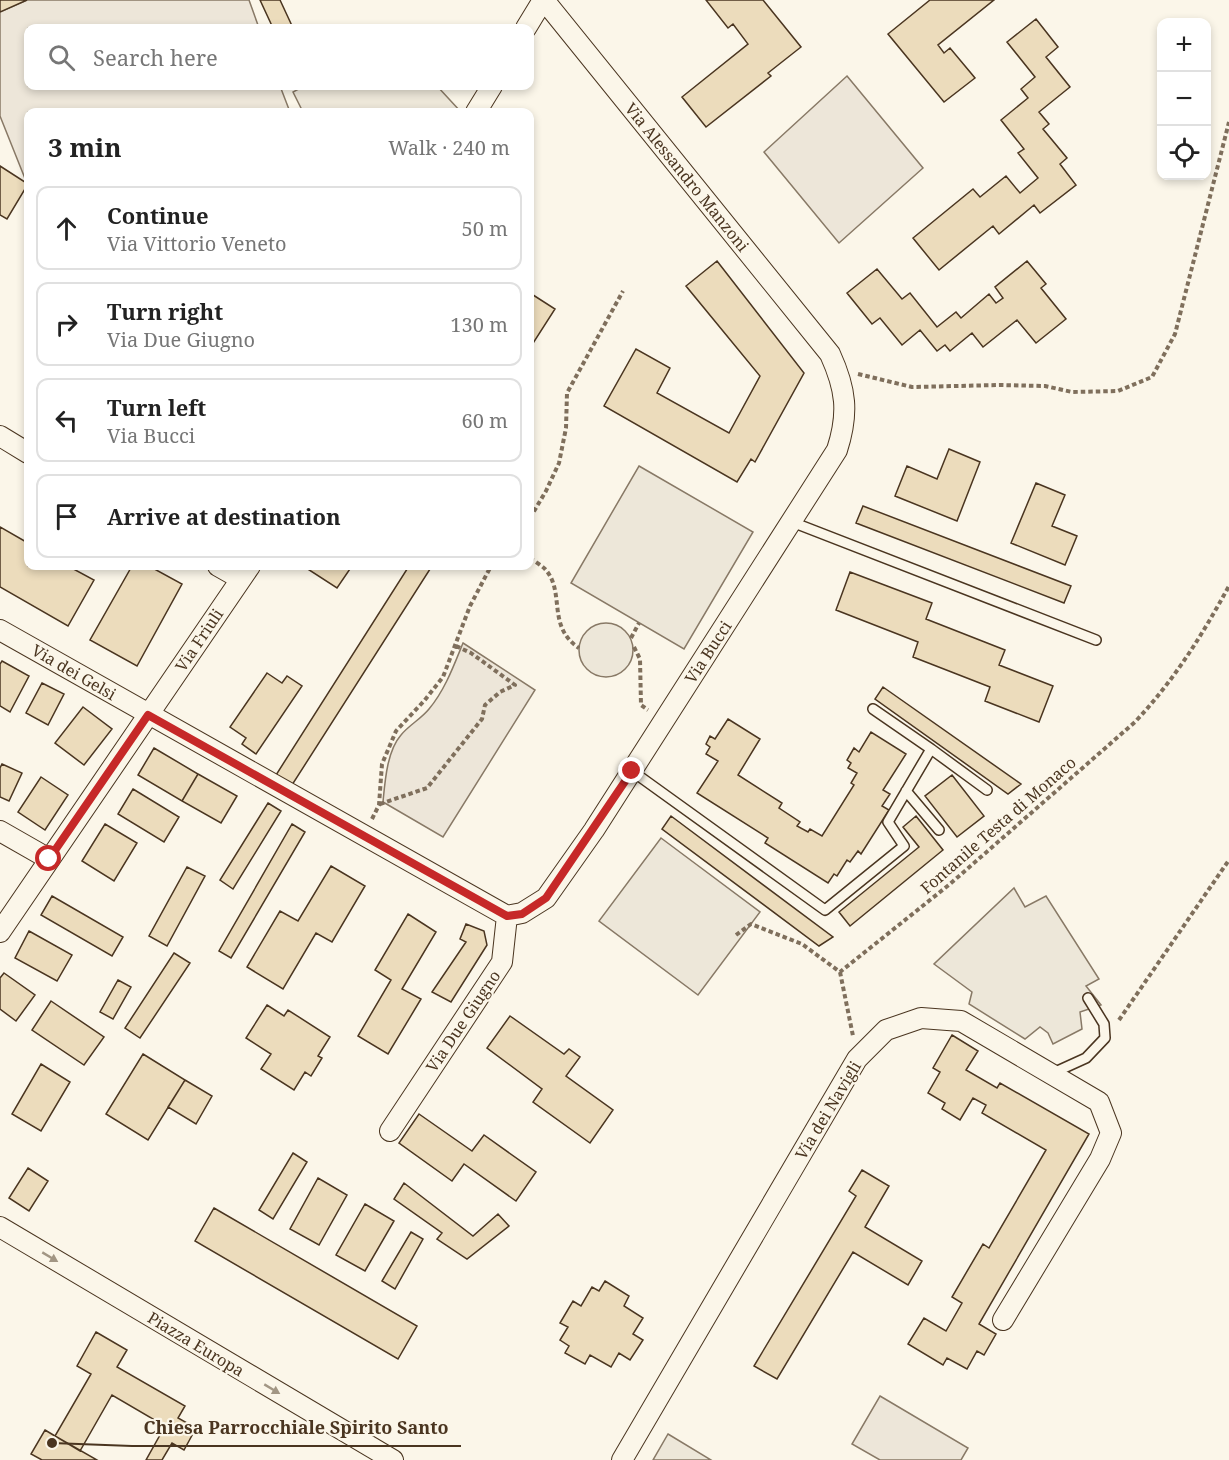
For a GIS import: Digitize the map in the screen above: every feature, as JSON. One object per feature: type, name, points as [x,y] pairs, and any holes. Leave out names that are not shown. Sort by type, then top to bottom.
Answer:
[{"type":"street","points":[[529,24],[544,0]]},
{"type":"street","name":"Via Alessandro Manzoni","points":[[544,0],[830,354]]},
{"type":"street","points":[[478,108],[490,90]]},
{"type":"street","name":"Via Bucci","points":[[507,916],[522,914],[546,898],[632,771],[837,450],[843,430],[845,401],[841,377],[830,354]]},
{"type":"street","points":[[0,436],[24,451]]},
{"type":"street","name":"Via Friuli","points":[[0,932],[246,572]]},
{"type":"street","name":"Via dei Gelsi","points":[[0,630],[148,715]]},
{"type":"street","points":[[148,715],[507,916]]},
{"type":"street","points":[[0,831],[49,859]]},
{"type":"street","name":"Via Due Giugno","points":[[390,1131],[502,962],[507,916]]},
{"type":"street","name":"Via dei Navigli","points":[[622,1460],[857,1059],[886,1030],[921,1018],[961,1021],[1099,1102],[1111,1132],[1100,1159],[1003,1320]]},
{"type":"street","name":"Piazza Europa","points":[[0,1227],[393,1460]]},
{"type":"lane","points":[[792,522],[1096,640]]},
{"type":"lane","points":[[873,709],[987,790]]},
{"type":"lane","points":[[632,771],[825,910],[904,846],[888,822],[931,749]]},
{"type":"lane","points":[[906,791],[939,830]]},
{"type":"lane","points":[[1051,1074],[1086,1058],[1105,1038],[1104,1024],[1088,998]]},
{"type":"path","points":[[841,377],[857,374],[912,387],[1045,386],[1072,392],[1118,391],[1152,377],[1175,334],[1229,122]]},
{"type":"path","points":[[534,511],[559,463],[566,428],[567,393],[623,291]]},
{"type":"path","points":[[534,561],[545,569],[554,586],[561,629],[579,648]]},
{"type":"path","points":[[364,836],[379,805],[382,764],[396,731],[424,702],[443,677],[470,606],[488,570]]},
{"type":"path","name":"Fontanile Testa di Monaco","points":[[840,972],[950,884],[1136,722],[1162,693],[1193,649],[1229,586]]},
{"type":"path","points":[[631,638],[639,623]]},
{"type":"path","points":[[379,805],[427,788],[482,719],[485,705],[500,692],[515,685],[471,652],[456,646]]},
{"type":"path","points":[[634,647],[640,659],[641,705],[663,722]]},
{"type":"path","points":[[1105,1038],[1148,980],[1229,860]]},
{"type":"path","points":[[736,935],[751,924],[802,944],[840,972],[857,1059]]},
{"type":"shaded area","points":[[27,0],[249,0],[258,24],[24,24],[24,90],[282,90],[288,108],[24,108],[24,176],[0,116],[0,12]]},
{"type":"shaded area","points":[[847,76],[923,168],[839,243],[764,152]]},
{"type":"shaded area","points":[[297,90],[441,90],[457,108],[301,108],[293,92]]},
{"type":"shaded area","points":[[639,466],[753,532],[684,649],[571,583]]},
{"type":"shaded area","points":[[606,623],[616,625],[625,631],[631,640],[633,650],[631,660],[625,669],[616,675],[606,677],[596,675],[587,669],[581,660],[579,650],[581,640],[587,631],[596,625]]},
{"type":"shaded area","points":[[463,643],[535,690],[443,837],[383,802],[388,767],[396,742],[404,731],[426,713],[435,702],[449,677]]},
{"type":"shaded area","points":[[661,838],[760,912],[698,995],[599,921]]},
{"type":"shaded area","points":[[1014,888],[1025,907],[1046,896],[1099,979],[1086,986],[1101,1005],[1080,1012],[1082,1029],[1053,1044],[1048,1033],[1040,1027],[1025,1039],[969,1004],[972,992],[934,964]]},
{"type":"shaded area","points":[[880,1396],[968,1448],[961,1460],[880,1460],[852,1444]]},
{"type":"shaded area","points":[[668,1434],[711,1460],[653,1460]]},
{"type":"building","points":[[0,0],[27,0],[0,12]]},
{"type":"building","points":[[260,0],[280,0],[291,24],[271,24]]},
{"type":"building","points":[[706,0],[763,0],[801,47],[768,73],[771,76],[706,127],[682,97],[748,44],[733,24],[728,28]]},
{"type":"building","points":[[930,0],[994,0],[938,45],[944,53],[950,48],[975,78],[944,102],[888,34]]},
{"type":"building","points":[[1036,19],[1058,47],[1046,57],[1070,87],[1039,112],[1049,124],[1043,129],[1067,158],[1060,164],[1076,185],[1040,213],[1034,205],[999,234],[993,226],[939,270],[913,238],[973,189],[980,197],[1006,176],[1020,193],[1038,178],[1018,153],[1024,149],[1001,120],[1028,98],[1021,89],[1035,77],[1007,42]]},
{"type":"building","points":[[0,166],[24,181],[24,191],[7,219],[0,215]]},
{"type":"building","points":[[717,261],[804,373],[755,462],[751,459],[737,482],[604,406],[636,349],[670,368],[657,393],[729,433],[760,376],[686,286]]},
{"type":"building","points":[[1027,261],[1046,284],[1041,288],[1066,319],[1036,343],[1017,320],[983,347],[972,333],[950,351],[945,345],[937,351],[920,330],[902,345],[880,318],[872,324],[847,293],[877,269],[902,299],[910,293],[937,327],[956,312],[961,318],[989,294],[996,303],[1003,298],[995,287]]},
{"type":"building","points":[[534,296],[555,309],[534,342]]},
{"type":"building","points":[[949,449],[980,462],[957,521],[895,496],[907,466],[937,479]]},
{"type":"building","points":[[1036,483],[1065,495],[1052,526],[1077,536],[1065,565],[1011,543]]},
{"type":"building","points":[[863,506],[1071,586],[1064,603],[856,523]]},
{"type":"building","points":[[0,527],[24,541],[24,570],[75,570],[94,580],[68,626],[0,587]]},
{"type":"building","points":[[130,570],[156,570],[182,584],[137,666],[90,640]]},
{"type":"building","points":[[309,570],[349,570],[337,588]]},
{"type":"building","points":[[406,570],[429,570],[292,785],[276,775]]},
{"type":"building","points":[[850,572],[932,603],[926,619],[1005,650],[999,665],[1053,686],[1039,722],[985,701],[990,687],[913,657],[918,642],[836,610]]},
{"type":"building","points":[[2,661],[29,676],[10,712],[0,706],[0,664]]},
{"type":"building","points":[[267,673],[282,683],[287,676],[302,686],[256,754],[242,744],[246,738],[230,727]]},
{"type":"building","points":[[42,683],[64,694],[48,725],[26,713]]},
{"type":"building","points":[[883,687],[1021,784],[1008,794],[875,699]]},
{"type":"building","points":[[83,707],[112,729],[84,765],[55,743]]},
{"type":"building","points":[[728,719],[760,739],[738,775],[782,803],[779,808],[800,822],[797,826],[808,832],[810,829],[822,836],[854,785],[851,783],[857,773],[848,768],[851,763],[847,760],[854,748],[859,752],[871,732],[906,754],[883,790],[890,794],[882,806],[889,810],[861,854],[858,851],[850,862],[847,860],[837,876],[834,874],[828,883],[765,843],[768,838],[697,793],[718,761],[706,754],[710,747],[706,744],[710,736],[715,739]]},
{"type":"building","points":[[154,748],[198,774],[182,801],[138,775]]},
{"type":"building","points":[[2,764],[22,773],[9,801],[0,797]]},
{"type":"building","points":[[198,774],[237,796],[221,823],[182,801]]},
{"type":"building","points":[[952,775],[984,816],[957,837],[925,796]]},
{"type":"building","points":[[41,777],[68,795],[45,830],[18,812]]},
{"type":"building","points":[[133,789],[179,817],[164,842],[118,814]]},
{"type":"building","points":[[268,803],[281,811],[233,889],[220,880]]},
{"type":"building","points":[[671,816],[833,937],[819,946],[662,829]]},
{"type":"building","points":[[916,816],[943,850],[850,926],[839,912],[919,847],[903,827]]},
{"type":"building","points":[[105,824],[137,843],[114,881],[82,861]]},
{"type":"building","points":[[292,824],[305,832],[231,958],[219,951]]},
{"type":"building","points":[[331,866],[365,886],[332,942],[316,933],[283,989],[247,967],[280,911],[298,921]]},
{"type":"building","points":[[187,867],[205,876],[167,946],[149,936]]},
{"type":"building","points":[[52,896],[123,937],[112,956],[41,915]]},
{"type":"building","points":[[408,914],[436,932],[402,989],[421,999],[388,1054],[358,1036],[391,980],[375,970]]},
{"type":"building","points":[[466,924],[484,931],[487,945],[451,1002],[432,992],[466,942],[460,939]]},
{"type":"building","points":[[29,931],[72,955],[57,981],[15,958]]},
{"type":"building","points":[[174,953],[190,963],[140,1038],[125,1028]]},
{"type":"building","points":[[4,973],[35,995],[16,1021],[0,1009],[0,978]]},
{"type":"building","points":[[118,980],[131,987],[113,1019],[100,1012]]},
{"type":"building","points":[[51,1001],[104,1037],[84,1065],[32,1030]]},
{"type":"building","points":[[267,1005],[284,1016],[288,1010],[330,1037],[318,1056],[322,1058],[311,1076],[305,1072],[294,1090],[261,1069],[271,1054],[246,1038]]},
{"type":"building","points":[[510,1016],[564,1054],[569,1049],[580,1057],[566,1076],[613,1110],[590,1143],[533,1102],[542,1089],[487,1048]]},
{"type":"building","points":[[952,1035],[978,1051],[966,1070],[997,1088],[1000,1083],[1089,1134],[979,1324],[996,1334],[984,1355],[977,1351],[967,1369],[947,1358],[943,1365],[908,1344],[924,1318],[946,1331],[962,1303],[952,1297],[983,1244],[989,1248],[1046,1150],[982,1113],[986,1105],[973,1098],[960,1120],[942,1109],[945,1103],[928,1093],[940,1072],[933,1068]]},
{"type":"building","points":[[143,1054],[185,1080],[148,1140],[106,1114]]},
{"type":"building","points":[[41,1064],[70,1082],[41,1131],[12,1114]]},
{"type":"building","points":[[185,1080],[212,1096],[196,1124],[168,1107]]},
{"type":"building","points":[[419,1114],[472,1151],[484,1135],[536,1172],[516,1201],[464,1164],[452,1181],[399,1143]]},
{"type":"building","points":[[293,1153],[307,1162],[273,1219],[259,1210]]},
{"type":"building","points":[[28,1168],[48,1181],[29,1211],[9,1198]]},
{"type":"building","points":[[862,1170],[889,1186],[865,1227],[922,1261],[908,1285],[853,1252],[777,1379],[754,1366],[856,1196],[849,1191]]},
{"type":"building","points":[[318,1178],[347,1195],[319,1245],[290,1229]]},
{"type":"building","points":[[404,1183],[473,1236],[498,1214],[509,1226],[467,1259],[437,1239],[442,1233],[394,1199]]},
{"type":"building","points":[[365,1204],[394,1221],[365,1271],[336,1255]]},
{"type":"building","points":[[214,1208],[417,1326],[398,1359],[195,1241]]},
{"type":"building","points":[[411,1232],[423,1239],[395,1289],[382,1281]]},
{"type":"building","points":[[605,1281],[629,1296],[624,1306],[643,1318],[633,1334],[643,1340],[630,1360],[619,1353],[611,1367],[590,1355],[585,1364],[565,1353],[569,1346],[560,1340],[568,1327],[560,1323],[573,1301],[581,1306],[592,1287],[599,1291]]},
{"type":"building","points":[[96,1332],[127,1350],[117,1367],[185,1406],[178,1418],[196,1428],[184,1450],[172,1443],[162,1460],[146,1460],[165,1426],[112,1395],[80,1451],[55,1436],[91,1374],[77,1366]]},
{"type":"building","points":[[45,1430],[97,1460],[42,1460],[31,1454]]},
{"type":"place","name":"Chiesa Parrocchiale Spirito Santo","points":[[52,1443]]},
{"type":"route","points":[[49,859],[148,715],[507,916],[522,914],[546,898],[632,771]]}]
